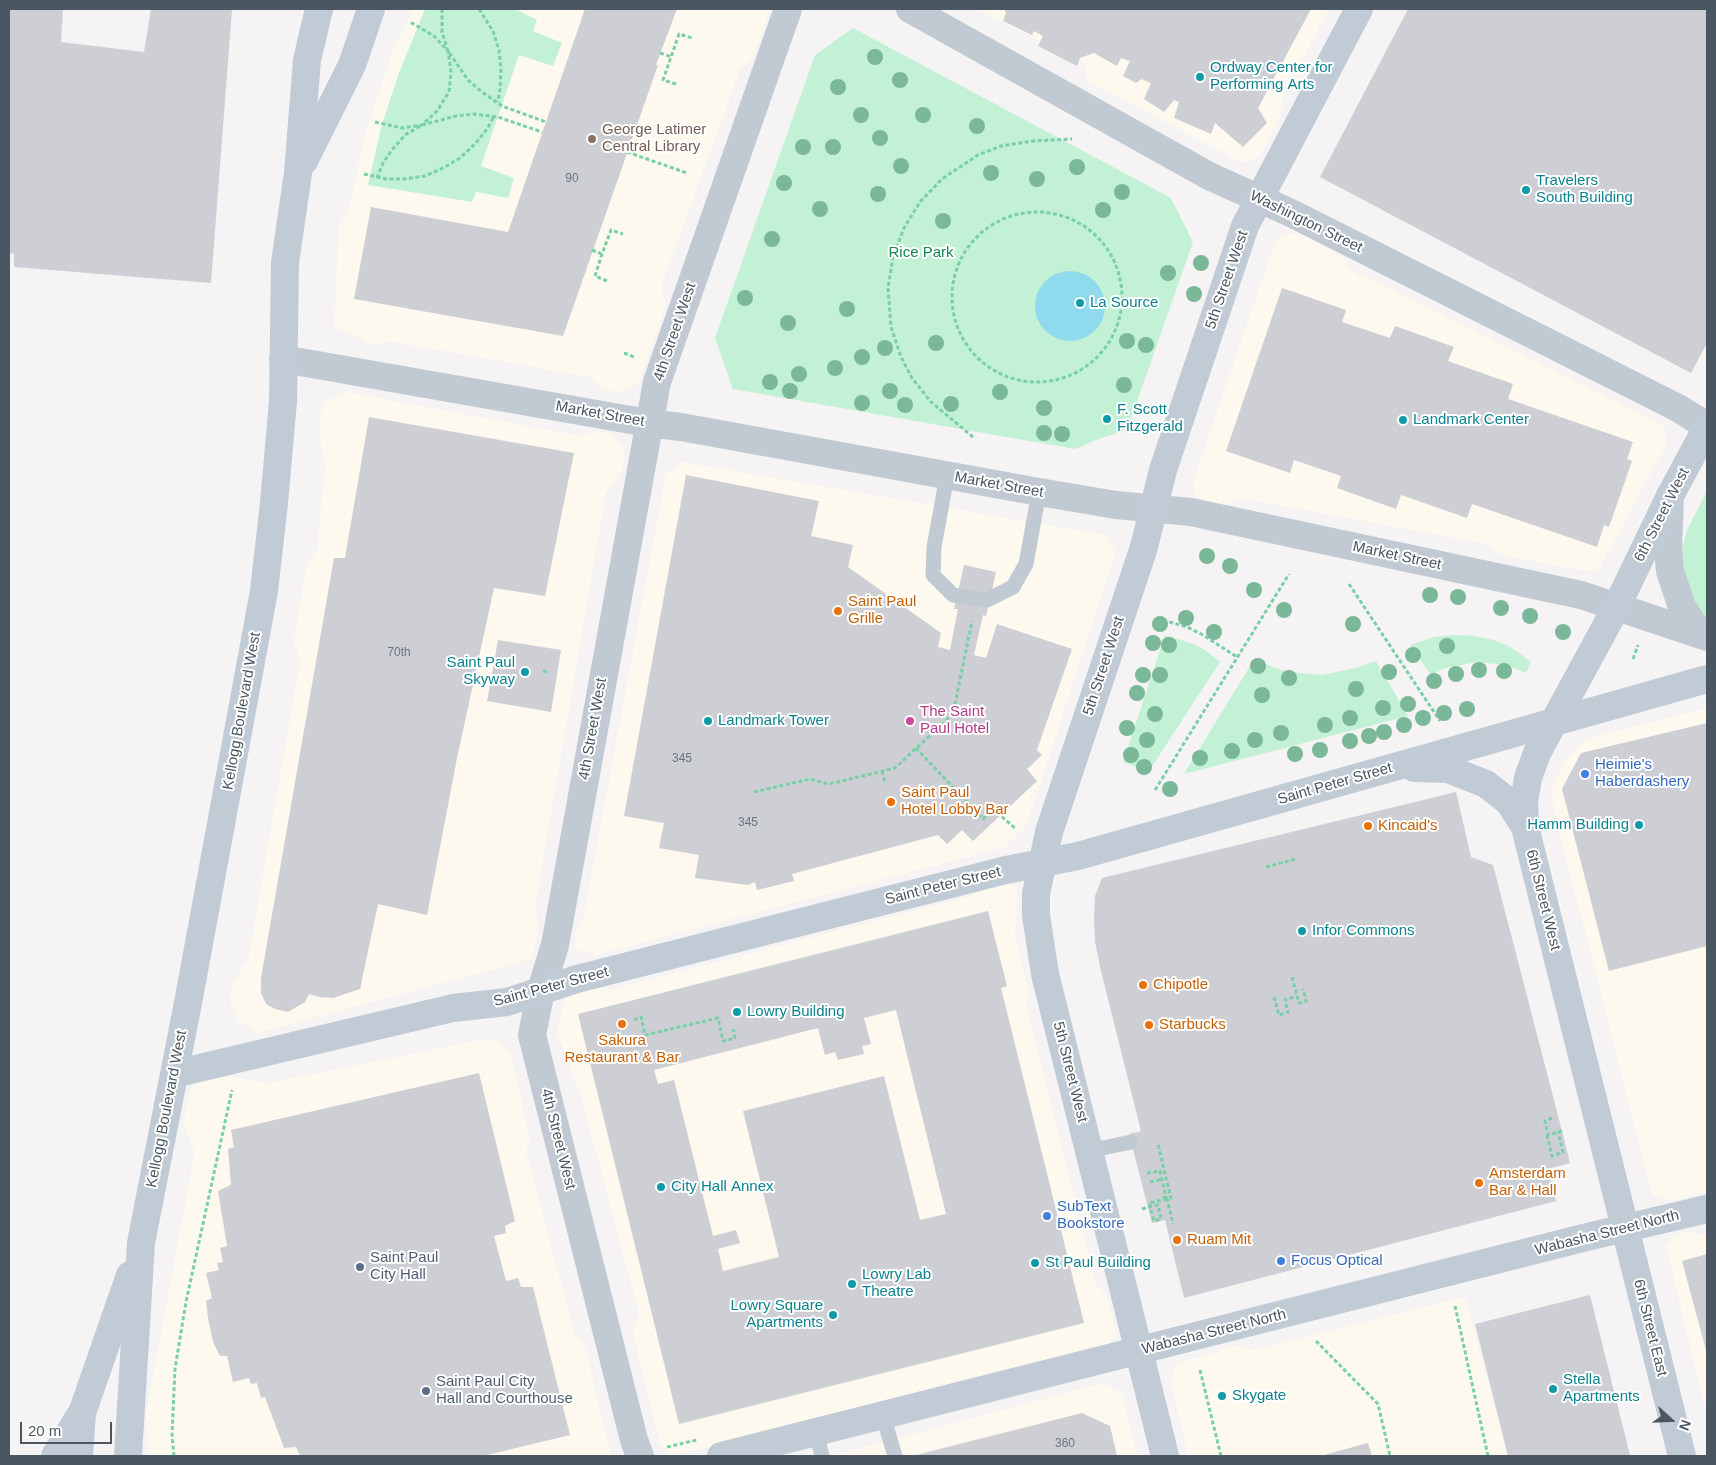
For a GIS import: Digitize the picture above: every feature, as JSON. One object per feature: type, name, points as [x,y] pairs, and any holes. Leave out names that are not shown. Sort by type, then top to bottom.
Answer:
[{"type":"main road","name":"Kellogg Boulevard West","points":[[128,1456],[141,1243],[264,591],[280,429],[284,359],[285,263],[298,174],[307,60],[319,9]]},
{"type":"main road","name":"Kellogg Boulevard West","points":[[298,174],[352,65],[371,9]]},
{"type":"main road","name":"5th Street West","points":[[1165,1456],[1044,964],[1036,915],[1036,894],[1049,832],[1144,547],[1163,470],[1246,226],[1359,9]]},
{"type":"main road","name":"6th Street West","points":[[1626,1228],[1525,827],[1524,802],[1528,778],[1537,754],[1616,606],[1707,426]]},
{"type":"main road","name":"Saint Peter Street","points":[[174,1074],[453,1008],[507,1002],[586,976],[1006,870],[1078,856],[1707,679]]},
{"type":"main road","points":[[1394,767],[1448,769],[1486,784],[1509,802],[1525,827]]},
{"type":"main road","name":"Wabasha Street North","points":[[721,1456],[819,1444],[883,1416],[1707,1209]]},
{"type":"main road","name":"6th Street East","points":[[1626,1228],[1682,1456]]},
{"type":"main road","name":"Kellogg Boulevard West","points":[[79,1456],[82,1413],[141,1243]]},
{"type":"main road","points":[[55,1456],[82,1413]]},
{"type":"street","name":"4th Street West","points":[[640,1456],[632,1431],[532,1035],[555,945],[648,423],[657,382],[788,9]]},
{"type":"street","name":"Washington Street","points":[[910,9],[1209,176],[1293,214],[1678,408],[1707,426]]},
{"type":"street","name":"Market Street","points":[[284,359],[648,423],[681,427],[1116,505],[1191,512],[1575,593],[1707,637]]},
{"type":"street","name":"Market Street","points":[[1670,496],[1668,549],[1670,571],[1682,607],[1694,625],[1707,637]]},
{"type":"lane","points":[[947,476],[934,547],[934,575],[953,595],[987,600],[1013,587],[1026,564],[1039,492]]},
{"type":"lane","points":[[1089,1151],[1131,1142]]},
{"type":"lane","points":[[883,1416],[895,1456]]},
{"type":"path","points":[[377,178],[383,163],[392,150],[405,135],[422,125],[437,111],[449,92],[451,71],[448,51],[442,32],[442,9]]},
{"type":"path","points":[[480,9],[493,31],[499,50],[501,70],[498,102]]},
{"type":"path","points":[[410,22],[434,36],[448,51],[468,80],[482,92],[502,106],[546,122]]},
{"type":"path","points":[[676,84],[663,80],[680,34],[692,38]]},
{"type":"path","points":[[660,53],[672,57]]},
{"type":"path","points":[[375,122],[402,128],[474,114],[493,118],[498,117],[542,132]]},
{"type":"path","points":[[364,174],[377,178],[404,180],[425,176],[460,158],[475,144],[493,118]]},
{"type":"path","points":[[973,437],[931,402],[912,378],[901,357],[891,327],[888,288],[893,257],[904,228],[920,202],[942,179],[978,155],[1001,146],[1033,141],[1072,139]]},
{"type":"path","points":[[627,152],[687,173]]},
{"type":"path","points":[[1041,212],[1059,214],[1084,226],[1104,244],[1116,267],[1121,285],[1121,306],[1116,326],[1105,347],[1087,366],[1052,381],[1017,380],[994,371],[974,355],[960,335],[952,310],[952,290],[955,274],[966,249],[983,231],[999,221],[1016,214],[1041,212]]},
{"type":"path","points":[[606,280],[595,276],[602,254],[611,230],[623,234]]},
{"type":"path","points":[[592,250],[602,254]]},
{"type":"path","points":[[624,353],[639,358]]},
{"type":"path","points":[[1155,790],[1289,574]]},
{"type":"path","points":[[1349,584],[1440,720]]},
{"type":"path","points":[[754,792],[810,779],[828,784],[895,768],[952,714],[973,616]]},
{"type":"path","points":[[1163,620],[1203,634],[1237,657]]},
{"type":"path","points":[[543,671],[549,672]]},
{"type":"path","points":[[916,748],[983,819],[993,809],[1016,829]]},
{"type":"path","points":[[882,771],[885,782]]},
{"type":"path","points":[[1266,867],[1296,859]]},
{"type":"path","points":[[1292,977],[1299,1003],[1306,1002],[1303,989]]},
{"type":"path","points":[[1274,997],[1279,1015],[1288,1012],[1285,1000],[1297,996]]},
{"type":"path","points":[[634,1020],[641,1018],[645,1035],[718,1018],[724,1041],[735,1038],[733,1029]]},
{"type":"path","points":[[174,1456],[172,1435],[175,1369],[186,1302],[238,1060]]},
{"type":"path","points":[[1544,1120],[1552,1118],[1545,1121],[1548,1134],[1560,1131],[1564,1152],[1552,1156],[1548,1135]]},
{"type":"path","points":[[1158,1144],[1164,1168],[1166,1198],[1173,1224]]},
{"type":"path","points":[[1142,1209],[1149,1207],[1158,1205],[1161,1219],[1154,1221],[1151,1212],[1149,1203],[1171,1198],[1160,1170],[1148,1173],[1164,1168]]},
{"type":"path","points":[[1149,1207],[1148,1202],[1166,1198]]},
{"type":"path","points":[[1455,1306],[1488,1456]]},
{"type":"path","points":[[1316,1341],[1378,1404],[1390,1456]]},
{"type":"path","points":[[1200,1370],[1221,1456]]},
{"type":"shaded area","points":[[413,9],[770,9],[754,57],[740,70],[661,287],[666,305],[638,384],[623,392],[604,390],[590,377],[388,341],[373,345],[334,327],[339,225],[349,208],[366,131],[395,44]]},
{"type":"shaded area","name":"Ordway Center for Performing Arts","points":[[977,9],[1329,9],[1285,92],[1279,118],[1259,156],[1243,163],[1087,81],[1084,63]]},
{"type":"shaded area","name":"Landmark Center","points":[[1292,233],[1302,234],[1345,259],[1348,269],[1663,426],[1667,443],[1599,569],[1585,571],[1501,555],[1488,544],[1240,498],[1225,506],[1205,502],[1194,494],[1193,482],[1273,248],[1279,236]]},
{"type":"shaded area","points":[[346,392],[581,436],[596,431],[612,434],[624,449],[623,468],[606,493],[536,901],[538,930],[532,959],[257,1033],[238,1021],[230,1002],[232,984],[248,961],[300,661],[294,641],[305,572],[317,550],[325,466],[319,434],[320,416],[327,401]]},
{"type":"shaded area","points":[[682,462],[1106,535],[1116,552],[1026,827],[1005,847],[595,955],[575,949],[575,932],[584,914],[666,474]]},
{"type":"shaded area","points":[[1707,708],[1707,1192],[1669,1201],[1652,1195],[1553,806],[1552,786],[1565,760],[1586,739]]},
{"type":"shaded area","points":[[1009,883],[1018,890],[1015,935],[1028,990],[1027,1008],[1096,1284],[1107,1296],[1116,1332],[1109,1345],[673,1456],[660,1444],[633,1332],[639,1314],[580,1092],[557,1033],[565,998],[597,986],[609,990],[971,896],[981,886]]},
{"type":"shaded area","name":"Saint Paul City Hall","points":[[490,1038],[510,1051],[530,1139],[526,1151],[575,1336],[585,1346],[611,1456],[149,1456],[146,1414],[195,1150],[183,1126],[190,1090],[209,1073],[269,1083]]},
{"type":"shaded area","points":[[1687,1232],[1707,1234],[1707,1415],[1666,1247],[1675,1235]]},
{"type":"shaded area","points":[[1465,1297],[1508,1456],[1188,1456],[1171,1382],[1175,1364],[1236,1346],[1255,1350]]},
{"type":"shaded area","points":[[1103,1383],[1122,1394],[1138,1456],[831,1456]]},
{"type":"green space","points":[[425,9],[515,9],[537,20],[533,31],[562,43],[553,66],[519,55],[481,166],[514,178],[508,198],[476,192],[472,202],[368,185],[382,124],[399,73]]},
{"type":"green space","name":"Rice Park","points":[[853,28],[1171,198],[1193,242],[1127,430],[1075,449],[733,389],[715,338],[815,55]]},
{"type":"green space","points":[[1707,491],[1707,619],[1697,607],[1685,585],[1681,552],[1687,530]]},
{"type":"green space","points":[[1165,635],[1193,644],[1205,650],[1220,662],[1147,774],[1123,762]]},
{"type":"green space","points":[[1475,636],[1493,640],[1509,646],[1531,662],[1526,673],[1506,665],[1477,662],[1445,668],[1431,675],[1410,645],[1435,637]]},
{"type":"green space","points":[[1255,658],[1280,670],[1322,675],[1356,668],[1376,661],[1408,716],[1184,774]]},
{"type":"water","points":[[1077,271],[1090,277],[1099,286],[1103,292],[1105,306],[1103,320],[1095,331],[1084,339],[1063,341],[1056,339],[1045,331],[1037,320],[1035,299],[1037,292],[1045,281],[1056,273]]},
{"type":"building","points":[[9,9],[63,9],[61,42],[144,52],[151,9],[232,9],[211,283],[14,267],[14,254],[9,253]]},
{"type":"building","points":[[585,9],[677,9],[563,336],[354,299],[371,207],[508,232]]},
{"type":"building","name":"Ordway Center for Performing Arts","points":[[1004,9],[1311,9],[1258,108],[1267,123],[1243,147],[1215,123],[1211,134],[1174,118],[1179,102],[1174,100],[1164,112],[1144,99],[1151,83],[1141,79],[1136,83],[1123,76],[1130,61],[1121,58],[1117,66],[1094,53],[1080,58],[1077,66],[1038,46],[1043,36],[1034,31],[1032,35],[1003,21],[1006,13]]},
{"type":"building","name":"Travelers South Building","points":[[1408,9],[1707,9],[1707,343],[1691,373],[1320,177]]},
{"type":"building","name":"Landmark Center","points":[[1282,288],[1346,310],[1342,322],[1390,338],[1395,326],[1454,347],[1448,361],[1513,384],[1508,399],[1633,442],[1627,459],[1632,461],[1609,527],[1604,525],[1597,547],[1472,504],[1467,518],[1401,495],[1396,509],[1337,488],[1341,476],[1294,460],[1290,473],[1226,451]]},
{"type":"building","points":[[369,417],[574,453],[545,596],[494,588],[457,758],[427,915],[378,904],[360,989],[333,998],[309,994],[305,1002],[288,1012],[275,1009],[266,1004],[261,993],[261,978],[334,558],[345,558]]},
{"type":"building","points":[[686,475],[819,501],[811,536],[853,545],[848,567],[941,633],[938,647],[950,650],[958,609],[954,609],[964,565],[996,572],[986,616],[983,615],[974,655],[986,658],[997,624],[1072,649],[1037,750],[1042,755],[1027,769],[1037,781],[973,841],[962,830],[947,844],[938,835],[792,874],[794,881],[757,890],[755,882],[748,885],[695,878],[699,855],[659,848],[664,823],[624,816]]},
{"type":"building","name":"Saint Paul Skyway","points":[[498,640],[561,650],[551,712],[487,701]]},
{"type":"building","name":"Hamm Building","points":[[1707,723],[1707,946],[1609,971],[1562,789],[1581,753]]},
{"type":"building","points":[[1456,792],[1471,857],[1493,865],[1570,1163],[1548,1169],[1556,1201],[1184,1298],[1165,1220],[1152,1223],[1129,1134],[1141,1131],[1095,942],[1095,896],[1102,878]]},
{"type":"building","points":[[988,911],[1007,986],[1001,988],[1084,1323],[679,1424],[578,1014]],"holes":[[[896,1010],[946,1214],[920,1220],[884,1076],[743,1111],[779,1257],[723,1271],[718,1249],[740,1243],[736,1230],[713,1236],[674,1080],[658,1084],[654,1070],[818,1028],[825,1055],[835,1052],[838,1060],[864,1054],[862,1046],[871,1044],[864,1018]]]},
{"type":"building","name":"Saint Paul City Hall","points":[[479,1073],[515,1221],[505,1226],[506,1233],[494,1236],[506,1281],[518,1278],[521,1287],[533,1287],[570,1435],[483,1456],[300,1456],[296,1447],[284,1448],[265,1397],[261,1398],[257,1383],[251,1384],[249,1378],[233,1382],[227,1356],[220,1356],[213,1342],[206,1301],[212,1298],[206,1273],[219,1270],[217,1263],[223,1262],[220,1248],[227,1246],[218,1191],[231,1185],[228,1149],[234,1147],[231,1130]]},
{"type":"building","points":[[1707,1254],[1707,1354],[1682,1261]]},
{"type":"building","name":"Stella Apartments","points":[[1590,1295],[1630,1455],[1508,1456],[1475,1324]]},
{"type":"building","points":[[1082,1413],[1110,1426],[1117,1456],[912,1456]]},
{"type":"building","points":[[1368,1443],[1372,1456],[1320,1456]]},
{"type":"place","name":"Ordway Center for Performing Arts","points":[[1200,77]]},
{"type":"place","name":"George Latimer Central Library","points":[[592,139]]},
{"type":"place","name":"Travelers South Building","points":[[1526,190]]},
{"type":"place","name":"La Source","points":[[1080,303]]},
{"type":"place","name":"F. Scott Fitzgerald","points":[[1107,419]]},
{"type":"place","name":"Landmark Center","points":[[1403,420]]},
{"type":"place","name":"Saint Paul Grille","points":[[838,611]]},
{"type":"place","name":"Saint Paul Skyway","points":[[525,672]]},
{"type":"place","name":"Landmark Tower","points":[[708,721]]},
{"type":"place","name":"The Saint Paul Hotel","points":[[910,721]]},
{"type":"place","name":"Heimie's Haberdashery","points":[[1585,774]]},
{"type":"place","name":"Saint Paul Hotel Lobby Bar","points":[[891,802]]},
{"type":"place","name":"Hamm Building","points":[[1639,825]]},
{"type":"place","name":"Kincaid's","points":[[1368,826]]},
{"type":"place","name":"Infor Commons","points":[[1302,931]]},
{"type":"place","name":"Chipotle","points":[[1143,985]]},
{"type":"place","name":"Lowry Building","points":[[737,1012]]},
{"type":"place","name":"Sakura Restaurant & Bar","points":[[622,1024]]},
{"type":"place","name":"Starbucks","points":[[1149,1025]]},
{"type":"place","name":"Amsterdam Bar & Hall","points":[[1479,1183]]},
{"type":"place","name":"City Hall Annex","points":[[661,1187]]},
{"type":"place","name":"SubText Bookstore","points":[[1047,1216]]},
{"type":"place","name":"Ruam Mit","points":[[1177,1240]]},
{"type":"place","name":"Focus Optical","points":[[1281,1261]]},
{"type":"place","name":"St Paul Building","points":[[1035,1263]]},
{"type":"place","name":"Saint Paul City Hall","points":[[360,1267]]},
{"type":"place","name":"Lowry Lab Theatre","points":[[852,1284]]},
{"type":"place","name":"Lowry Square Apartments","points":[[833,1315]]},
{"type":"place","name":"Stella Apartments","points":[[1553,1389]]},
{"type":"place","name":"Saint Paul City Hall and Courthouse","points":[[426,1391]]},
{"type":"place","name":"Skygate","points":[[1222,1396]]}]
